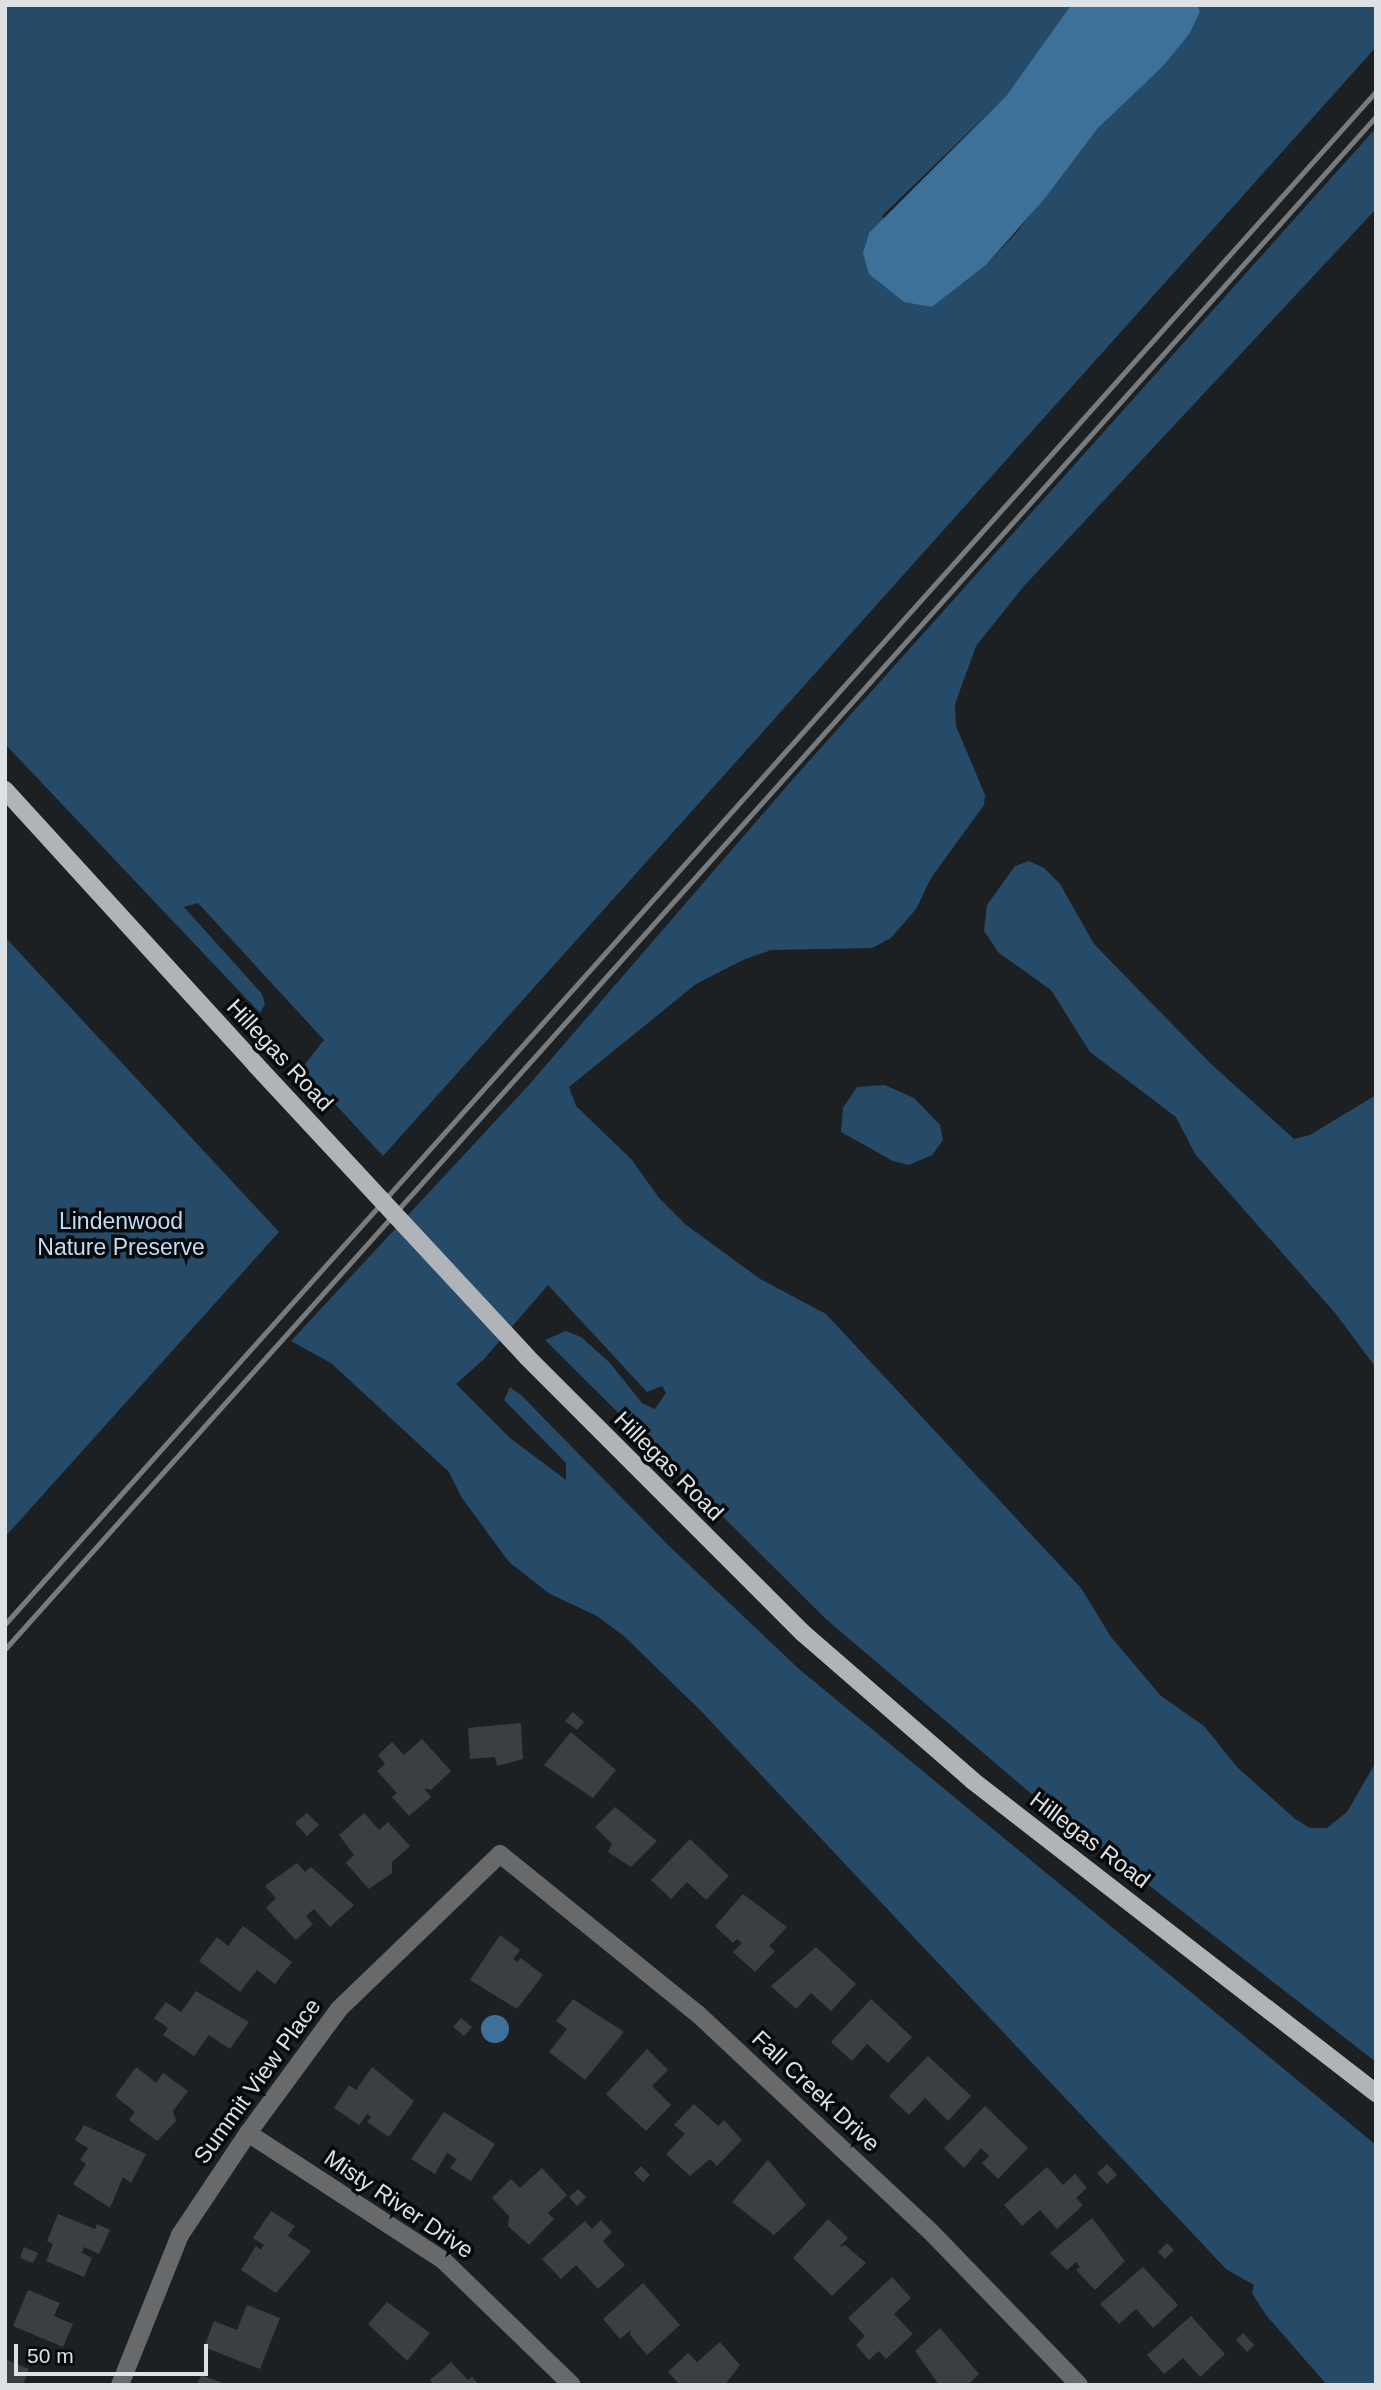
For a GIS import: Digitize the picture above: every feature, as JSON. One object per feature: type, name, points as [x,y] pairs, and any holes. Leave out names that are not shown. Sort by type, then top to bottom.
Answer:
[{"type":"main road","name":"Hillegas Road","points":[[5,790],[527,1357],[803,1633],[973,1781],[1376,2093]]},
{"type":"street","name":"Summit View Place","points":[[121,2385],[180,2235],[248,2133],[339,2009],[500,1854]]},
{"type":"street","name":"Fall Creek Drive","points":[[500,1854],[699,2015],[930,2231],[1079,2385]]},
{"type":"street","name":"Misty River Drive","points":[[248,2133],[444,2261],[572,2385]]},
{"type":"green space","points":[[5,5],[1071,5],[1007,95],[882,216],[932,307],[986,265],[1016,233],[1098,128],[1190,33],[1200,12],[1198,5],[1376,5],[1376,47],[383,1156],[302,1068],[324,1040],[198,903],[184,907],[262,994],[265,1004],[260,1013],[5,744]]},
{"type":"green space","points":[[1376,128],[1376,209],[1024,586],[976,646],[955,704],[956,726],[985,795],[984,805],[931,878],[916,909],[891,938],[872,948],[771,950],[743,960],[696,984],[569,1087],[576,1106],[632,1160],[659,1198],[685,1224],[760,1279],[826,1314],[1081,1588],[1111,1637],[1161,1696],[1204,1726],[1237,1767],[1295,1819],[1310,1828],[1327,1828],[1347,1812],[1376,1762],[1376,2062],[1034,1796],[827,1620],[545,1340],[566,1331],[581,1337],[610,1363],[642,1403],[655,1409],[666,1393],[662,1386],[647,1392],[548,1285],[484,1359],[456,1384],[510,1438],[566,1480],[566,1463],[504,1400],[510,1387],[522,1396],[668,1545],[799,1669],[1376,2145],[1376,2385],[1327,2385],[1266,2315],[1252,2293],[1254,2285],[1226,2269],[702,1712],[624,1636],[597,1616],[550,1594],[509,1562],[462,1498],[449,1472],[331,1363],[291,1341],[528,1086],[793,779]]},
{"type":"green space","points":[[1029,861],[1044,868],[1060,884],[1094,944],[1211,1064],[1294,1139],[1310,1135],[1376,1095],[1376,1368],[1336,1314],[1195,1154],[1176,1117],[1090,1052],[1051,990],[999,953],[984,931],[987,905],[1015,866]]},
{"type":"green space","name":"Lindenwood Nature Preserve","points":[[5,937],[279,1232],[5,1537]]},
{"type":"green space","points":[[885,1085],[914,1098],[940,1125],[943,1140],[932,1155],[909,1165],[893,1161],[841,1132],[843,1108],[857,1087]]},
{"type":"shaded area","points":[[1071,5],[1198,5],[1200,12],[1190,33],[1163,66],[1098,128],[1045,198],[986,265],[932,307],[904,302],[869,274],[863,253],[869,233],[1007,95]]},
{"type":"shaded area","points":[[495,2015],[505,2019],[509,2029],[505,2039],[495,2043],[485,2039],[481,2029],[485,2019]]},
{"type":"building","points":[[573,1712],[584,1722],[577,1730],[565,1721]]},
{"type":"building","points":[[521,1723],[523,1759],[497,1766],[495,1757],[470,1759],[468,1728]]},
{"type":"building","points":[[571,1732],[616,1770],[593,1798],[544,1765]]},
{"type":"building","points":[[422,1739],[451,1771],[431,1790],[424,1788],[431,1797],[409,1816],[392,1797],[397,1793],[377,1771],[385,1764],[378,1755],[392,1742],[404,1755]]},
{"type":"building","points":[[615,1807],[657,1841],[631,1867],[608,1852],[612,1844],[595,1827]]},
{"type":"building","points":[[307,1813],[319,1825],[307,1836],[295,1823]]},
{"type":"building","points":[[364,1813],[379,1830],[388,1822],[410,1846],[392,1862],[392,1873],[369,1889],[346,1863],[354,1855],[339,1835]]},
{"type":"building","points":[[690,1839],[729,1876],[706,1900],[687,1882],[671,1899],[651,1880]]},
{"type":"building","points":[[297,1863],[305,1872],[311,1867],[354,1905],[330,1927],[314,1909],[306,1916],[313,1924],[296,1940],[266,1908],[276,1898],[265,1886]]},
{"type":"building","points":[[743,1894],[787,1927],[769,1946],[775,1951],[755,1972],[733,1952],[742,1943],[737,1939],[733,1943],[715,1926]]},
{"type":"building","points":[[243,1926],[292,1962],[275,1984],[257,1970],[240,1992],[199,1961],[217,1937],[228,1946]]},
{"type":"building","points":[[500,1935],[520,1950],[513,1959],[517,1962],[521,1958],[543,1975],[517,2009],[470,1980]]},
{"type":"building","points":[[816,1947],[856,1984],[831,2011],[811,1993],[796,2009],[771,1986]]},
{"type":"building","points":[[196,1991],[249,2022],[230,2049],[209,2035],[194,2056],[163,2035],[168,2028],[154,2018],[166,2002],[181,2012]]},
{"type":"building","points":[[573,1999],[624,2032],[585,2080],[549,2052],[567,2029],[556,2021]]},
{"type":"building","points":[[871,1999],[912,2037],[888,2063],[867,2044],[852,2061],[831,2042]]},
{"type":"building","points":[[461,2018],[472,2027],[464,2036],[453,2027]]},
{"type":"building","points":[[647,2049],[668,2070],[652,2086],[671,2105],[646,2131],[606,2094]]},
{"type":"building","points":[[928,2056],[971,2096],[948,2121],[925,2098],[909,2115],[889,2096]]},
{"type":"building","points":[[136,2067],[156,2083],[163,2073],[188,2091],[173,2111],[176,2121],[157,2141],[129,2120],[135,2112],[115,2096]]},
{"type":"building","points":[[372,2067],[414,2101],[389,2137],[367,2122],[371,2117],[367,2114],[359,2125],[334,2108],[349,2085],[356,2090]]},
{"type":"building","points":[[694,2104],[718,2126],[724,2120],[742,2140],[717,2166],[710,2159],[690,2176],[666,2154],[685,2134],[674,2125]]},
{"type":"building","points":[[985,2106],[1028,2148],[998,2179],[982,2163],[989,2156],[981,2148],[964,2168],[944,2148]]},
{"type":"building","points":[[444,2112],[495,2144],[471,2181],[450,2168],[457,2159],[447,2153],[435,2174],[411,2159]]},
{"type":"building","points":[[84,2125],[146,2154],[131,2183],[123,2177],[110,2208],[73,2184],[86,2164],[80,2160],[88,2148],[75,2140]]},
{"type":"building","points":[[768,2160],[806,2205],[774,2235],[732,2202]]},
{"type":"building","points":[[1107,2164],[1117,2175],[1107,2184],[1097,2173]]},
{"type":"building","points":[[641,2166],[650,2175],[643,2182],[634,2173]]},
{"type":"building","points":[[1047,2167],[1063,2185],[1075,2174],[1087,2188],[1076,2198],[1083,2205],[1057,2229],[1040,2210],[1022,2226],[1004,2205]]},
{"type":"building","points":[[542,2168],[567,2195],[548,2213],[554,2219],[529,2245],[508,2226],[509,2216],[492,2198],[511,2179],[520,2188]]},
{"type":"building","points":[[578,2189],[586,2197],[577,2206],[569,2197]]},
{"type":"building","points":[[271,2211],[295,2226],[288,2236],[311,2251],[276,2293],[241,2270],[256,2246],[261,2250],[264,2245],[253,2238]]},
{"type":"building","points":[[58,2214],[95,2229],[97,2224],[110,2230],[99,2254],[84,2247],[82,2253],[92,2258],[84,2277],[46,2261],[53,2244],[47,2241]]},
{"type":"building","points":[[1092,2218],[1125,2261],[1095,2290],[1076,2270],[1080,2267],[1076,2262],[1067,2270],[1050,2253]]},
{"type":"building","points":[[828,2219],[848,2238],[839,2247],[845,2245],[866,2263],[832,2296],[793,2258]]},
{"type":"building","points":[[601,2220],[612,2232],[603,2241],[625,2265],[598,2289],[576,2265],[561,2279],[542,2259],[585,2221],[592,2229]]},
{"type":"building","points":[[1167,2243],[1174,2250],[1165,2259],[1158,2252]]},
{"type":"building","points":[[24,2247],[38,2253],[33,2263],[20,2258]]},
{"type":"building","points":[[1143,2267],[1178,2305],[1153,2328],[1136,2309],[1119,2324],[1100,2304]]},
{"type":"building","points":[[892,2277],[911,2298],[894,2314],[913,2334],[886,2359],[879,2351],[869,2360],[856,2345],[865,2336],[848,2318]]},
{"type":"building","points":[[643,2283],[680,2325],[647,2355],[630,2335],[631,2330],[620,2339],[603,2319]]},
{"type":"building","points":[[28,2290],[60,2303],[54,2316],[73,2324],[63,2347],[13,2326]]},
{"type":"building","points":[[387,2302],[430,2333],[407,2361],[368,2324]]},
{"type":"building","points":[[247,2305],[280,2318],[260,2369],[204,2347],[214,2321],[237,2330]]},
{"type":"building","points":[[1191,2316],[1225,2354],[1200,2377],[1183,2358],[1164,2374],[1147,2355]]},
{"type":"building","points":[[940,2328],[979,2374],[968,2385],[939,2385],[915,2351]]},
{"type":"building","points":[[1243,2333],[1254,2345],[1247,2352],[1236,2340]]},
{"type":"building","points":[[720,2342],[740,2365],[725,2385],[680,2385],[668,2372],[688,2353],[697,2362]]},
{"type":"building","points":[[5,2359],[29,2369],[23,2385],[5,2385]]},
{"type":"building","points":[[451,2362],[468,2380],[472,2377],[479,2385],[434,2385],[430,2380]]},
{"type":"building","points":[[201,2375],[226,2384],[226,2385],[197,2385]]},
{"type":"railway","points":[[5,1624],[1376,91]]},
{"type":"railway","points":[[5,1649],[1376,116]]}]
